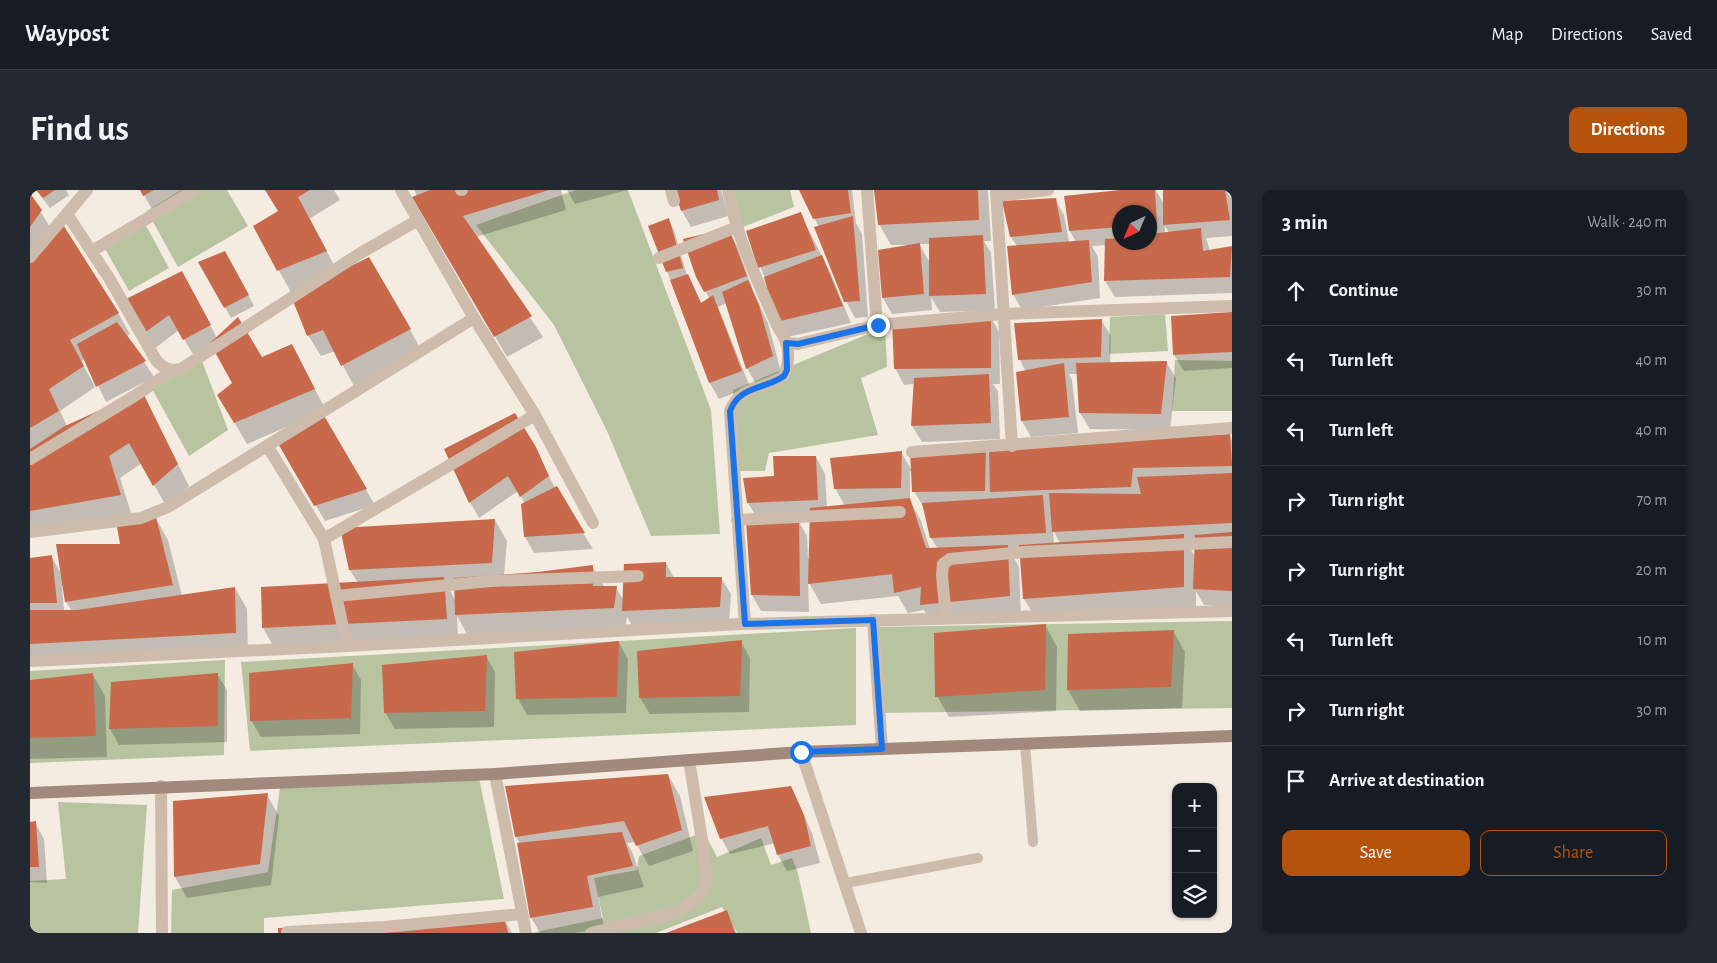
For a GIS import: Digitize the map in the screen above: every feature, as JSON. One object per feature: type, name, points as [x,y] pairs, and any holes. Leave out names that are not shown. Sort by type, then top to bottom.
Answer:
[{"type":"street","points":[[92,251],[195,190]]},
{"type":"street","points":[[401,190],[474,318],[535,415],[593,523]]},
{"type":"street","points":[[728,190],[737,227],[786,343],[787,370],[784,376],[748,391],[734,400],[730,411],[745,624]]},
{"type":"street","points":[[867,190],[878,325]]},
{"type":"street","points":[[1012,446],[996,193],[1048,190]]},
{"type":"street","points":[[30,258],[67,214],[79,193]]},
{"type":"street","points":[[67,214],[92,251],[156,360],[163,368],[172,371]]},
{"type":"street","points":[[30,459],[172,371],[181,369],[351,259],[418,220]]},
{"type":"street","points":[[659,258],[737,227]]},
{"type":"street","points":[[786,343],[798,344],[878,325],[1003,314],[1232,306]]},
{"type":"street","points":[[30,532],[141,518],[168,507],[268,447],[474,318]]},
{"type":"street","points":[[324,539],[535,415]]},
{"type":"street","points":[[912,452],[1232,428]]},
{"type":"street","points":[[268,447],[324,539],[347,646]]},
{"type":"street","points":[[737,520],[900,512]]},
{"type":"street","points":[[946,618],[942,575],[943,564],[950,559],[1023,552],[1232,542]]},
{"type":"street","points":[[336,596],[483,582],[638,576]]},
{"type":"street","points":[[30,661],[745,624],[1232,612]]},
{"type":"street","points":[[873,620],[882,749]]},
{"type":"street","points":[[30,793],[161,786],[495,774],[801,752],[1232,736]]},
{"type":"street","points":[[801,752],[862,933]]},
{"type":"street","points":[[591,933],[677,912],[695,901],[703,891],[706,879],[703,846],[689,760]]},
{"type":"street","points":[[495,774],[526,933]]},
{"type":"street","points":[[161,786],[162,933]]},
{"type":"street","points":[[287,932],[384,927],[522,914]]},
{"type":"lane","points":[[1025,744],[1034,842]]},
{"type":"lane","points":[[846,883],[978,858]]},
{"type":"green space","points":[[181,190],[227,190],[248,226],[178,267],[147,211]]},
{"type":"green space","points":[[576,190],[628,190],[711,410],[720,534],[651,536],[607,431],[554,325],[476,225]]},
{"type":"green space","points":[[733,190],[790,190],[794,207],[743,227]]},
{"type":"green space","points":[[143,220],[169,268],[129,291],[104,247]]},
{"type":"green space","points":[[1165,314],[1168,351],[1109,354],[1110,317]]},
{"type":"green space","points":[[885,327],[887,367],[861,378],[878,435],[769,453],[765,471],[738,471],[733,390]]},
{"type":"green space","points":[[1175,360],[1232,361],[1232,411],[1172,411]]},
{"type":"green space","points":[[202,361],[228,430],[189,456],[151,387]]},
{"type":"green space","points":[[1232,621],[1232,708],[882,713],[875,627]]},
{"type":"green space","points":[[856,628],[856,725],[250,751],[241,662]]},
{"type":"green space","points":[[225,660],[224,755],[30,763],[30,671]]},
{"type":"green space","points":[[479,778],[504,899],[264,918],[264,933],[171,933],[172,890],[268,872],[280,788]]},
{"type":"green space","points":[[58,802],[147,805],[138,933],[30,933],[30,881],[66,879]]},
{"type":"green space","points":[[704,832],[717,857],[761,838],[771,865],[792,858],[798,873],[811,933],[738,933],[722,907],[656,933],[531,933],[603,918],[594,878],[637,870],[639,856]]},
{"type":"building","points":[[36,190],[55,190],[43,198]]},
{"type":"building","points":[[140,190],[154,190],[143,196]]},
{"type":"building","points":[[265,190],[310,190],[298,197],[327,251],[277,271],[253,226],[278,211]]},
{"type":"building","points":[[430,190],[549,190],[463,216],[532,316],[494,337],[412,197]]},
{"type":"building","points":[[674,190],[717,190],[719,200],[681,211]]},
{"type":"building","points":[[799,190],[848,190],[851,213],[813,219]]},
{"type":"building","points":[[874,190],[978,190],[979,220],[878,225]]},
{"type":"building","points":[[1120,190],[1155,190],[1156,205],[1112,205],[1112,228],[1069,231],[1064,196]]},
{"type":"building","points":[[1163,190],[1225,190],[1230,220],[1163,225]]},
{"type":"building","points":[[30,193],[42,210],[30,227]]},
{"type":"building","points":[[1056,198],[1062,232],[1010,237],[1002,201]]},
{"type":"building","points":[[801,212],[816,250],[758,268],[746,231]]},
{"type":"building","points":[[853,216],[860,301],[844,302],[814,227]]},
{"type":"building","points":[[669,218],[683,268],[666,272],[648,226]]},
{"type":"building","points":[[60,220],[119,313],[70,340],[84,366],[49,389],[59,411],[30,428],[30,260]]},
{"type":"building","points":[[729,228],[747,276],[704,292],[696,277],[683,239]]},
{"type":"building","points":[[1201,228],[1203,251],[1232,246],[1230,277],[1104,281],[1105,239],[1112,239],[1112,250],[1157,250],[1157,233]]},
{"type":"building","points":[[983,235],[986,294],[929,296],[929,238]]},
{"type":"building","points":[[1089,240],[1092,282],[1012,295],[1007,246]]},
{"type":"building","points":[[920,243],[924,294],[882,298],[878,250]]},
{"type":"building","points":[[225,251],[249,295],[224,308],[198,262]]},
{"type":"building","points":[[822,255],[843,306],[776,322],[764,277]]},
{"type":"building","points":[[369,257],[411,329],[341,366],[323,330],[307,336],[291,296]]},
{"type":"building","points":[[182,271],[211,325],[183,340],[169,315],[143,334],[124,300]]},
{"type":"building","points":[[688,274],[701,303],[713,295],[742,371],[709,383],[670,280]]},
{"type":"building","points":[[748,280],[759,305],[773,356],[746,369],[722,292]]},
{"type":"building","points":[[1232,312],[1232,352],[1173,355],[1171,316]]},
{"type":"building","points":[[991,315],[991,368],[894,369],[892,320]]},
{"type":"building","points":[[238,317],[262,357],[292,344],[315,389],[234,423],[217,395],[232,383],[210,343]]},
{"type":"building","points":[[1102,319],[1101,357],[1018,360],[1014,323]]},
{"type":"building","points":[[117,322],[146,361],[96,387],[77,344]]},
{"type":"building","points":[[1167,361],[1161,414],[1079,413],[1076,363]]},
{"type":"building","points":[[1064,363],[1069,417],[1021,421],[1016,372]]},
{"type":"building","points":[[989,374],[991,423],[911,426],[914,378]]},
{"type":"building","points":[[142,391],[178,464],[153,486],[129,443],[109,456],[121,495],[30,511],[30,449],[65,426]]},
{"type":"building","points":[[515,413],[536,447],[549,476],[520,497],[508,476],[469,503],[444,449]]},
{"type":"building","points":[[323,414],[367,489],[314,506],[276,440]]},
{"type":"building","points":[[1230,434],[1232,466],[1133,468],[1131,487],[990,492],[989,450]]},
{"type":"building","points":[[986,447],[985,491],[912,492],[910,450]]},
{"type":"building","points":[[902,451],[901,488],[834,489],[830,458]]},
{"type":"building","points":[[773,456],[816,456],[818,500],[747,503],[743,478],[774,476]]},
{"type":"building","points":[[1232,473],[1232,523],[1052,532],[1049,493],[1141,494],[1137,477]]},
{"type":"building","points":[[557,486],[585,533],[524,537],[521,504]]},
{"type":"building","points":[[1043,495],[1046,533],[930,538],[922,503]]},
{"type":"building","points":[[910,498],[926,548],[1008,545],[1010,596],[920,605],[921,587],[894,593],[892,574],[808,584],[810,508]]},
{"type":"building","points":[[156,517],[173,585],[65,602],[56,544],[120,544],[117,527]]},
{"type":"building","points":[[495,519],[492,563],[349,570],[340,528]]},
{"type":"building","points":[[799,519],[800,596],[751,595],[746,521]]},
{"type":"building","points":[[1232,532],[1232,591],[1193,589],[1195,535]]},
{"type":"building","points":[[1184,534],[1184,587],[1023,599],[1019,545]]},
{"type":"building","points":[[52,555],[57,603],[30,603],[30,558]]},
{"type":"building","points":[[666,562],[666,577],[722,577],[720,607],[622,611],[624,564]]},
{"type":"building","points":[[593,565],[593,586],[617,586],[614,608],[455,615],[454,578],[538,572]]},
{"type":"building","points":[[444,577],[447,619],[262,628],[261,587]]},
{"type":"building","points":[[235,587],[236,633],[30,644],[30,610],[77,610]]},
{"type":"building","points":[[1046,624],[1045,690],[935,697],[934,633]]},
{"type":"building","points":[[1174,630],[1171,687],[1067,690],[1068,634]]},
{"type":"building","points":[[742,640],[740,696],[639,698],[637,651]]},
{"type":"building","points":[[619,641],[617,697],[516,699],[514,652]]},
{"type":"building","points":[[487,655],[485,711],[384,713],[382,665]]},
{"type":"building","points":[[353,663],[351,718],[250,721],[249,673]]},
{"type":"building","points":[[93,673],[96,736],[30,738],[30,680]]},
{"type":"building","points":[[218,673],[218,726],[109,729],[111,682]]},
{"type":"building","points":[[668,774],[682,830],[636,846],[624,821],[515,837],[505,786]]},
{"type":"building","points":[[791,786],[804,815],[811,846],[777,855],[768,826],[720,839],[704,797]]},
{"type":"building","points":[[268,793],[260,864],[174,877],[173,801]]},
{"type":"building","points":[[36,821],[39,867],[30,867],[30,822]]},
{"type":"building","points":[[622,832],[633,866],[587,876],[593,907],[530,918],[517,843]]},
{"type":"building","points":[[727,910],[735,933],[666,933]]},
{"type":"building","points":[[503,914],[508,933],[278,933],[278,928],[405,923]]},
{"type":"route","points":[[801,752],[882,749],[873,620],[745,624],[730,411],[734,400],[748,391],[778,381],[784,376],[787,370],[786,343],[798,344],[878,325]]}]
